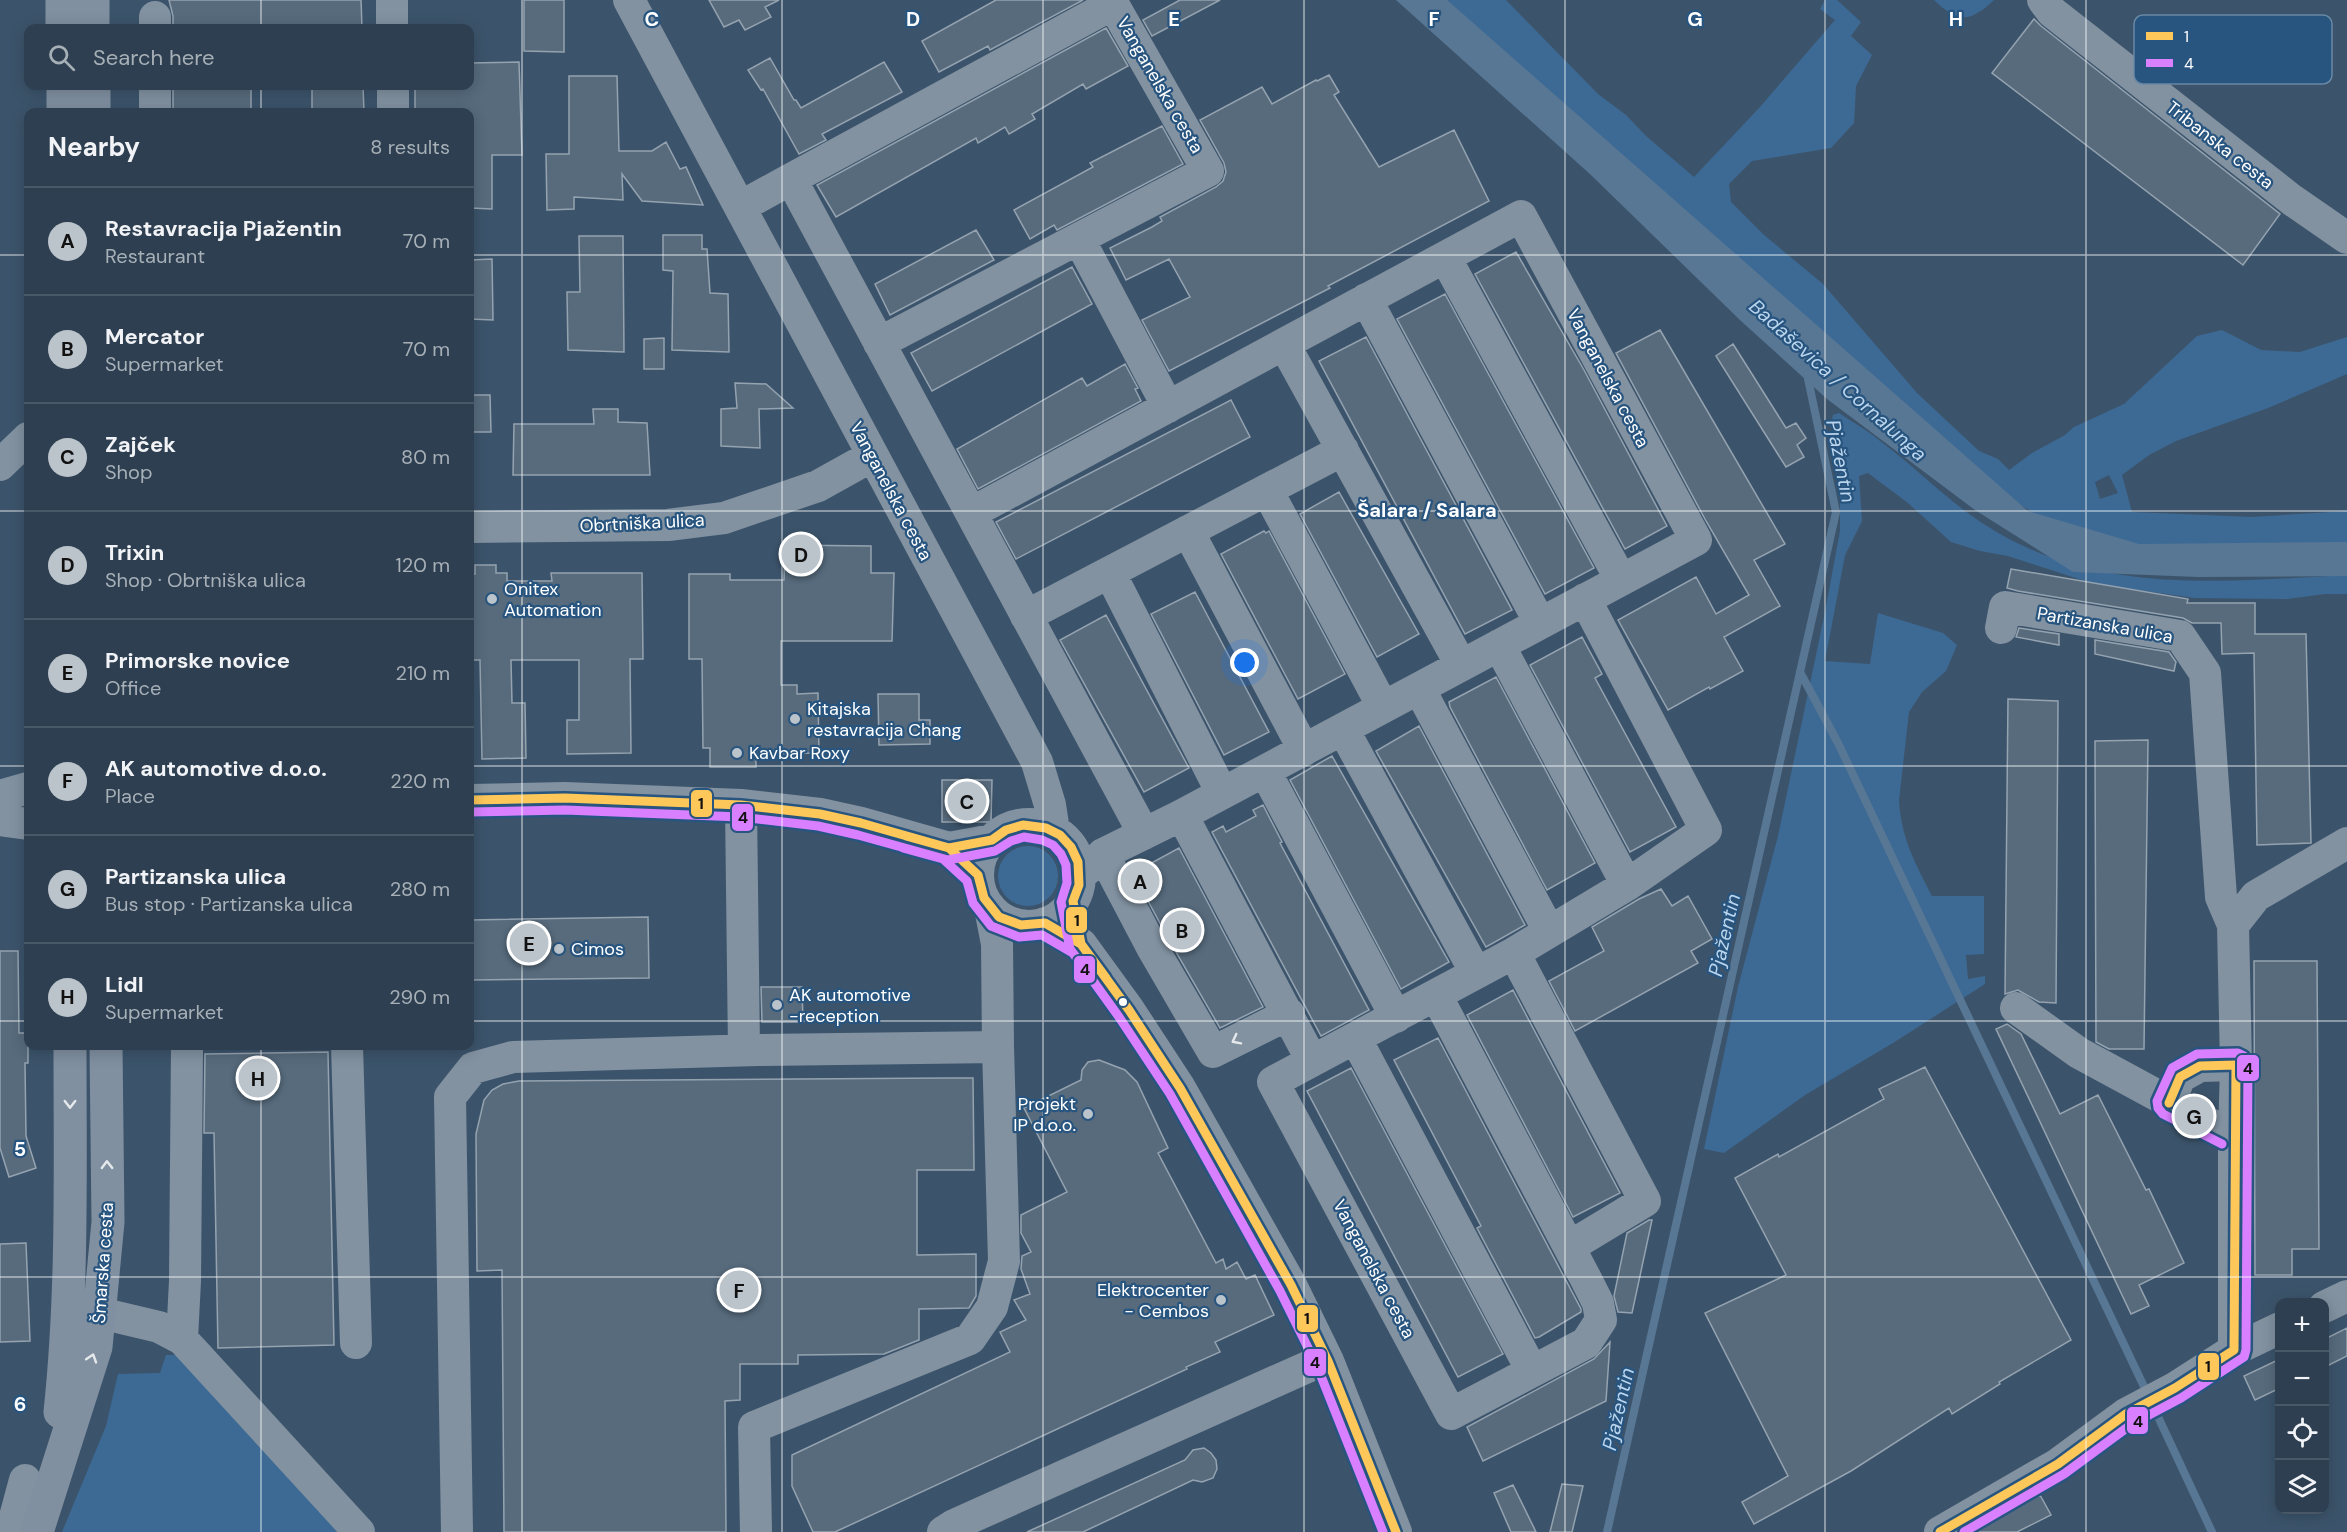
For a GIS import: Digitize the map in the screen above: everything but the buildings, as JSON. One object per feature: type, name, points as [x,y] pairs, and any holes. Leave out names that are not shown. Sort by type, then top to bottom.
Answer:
[{"type":"main road","points":[[62,0],[63,24]]},
{"type":"main road","points":[[93,0],[93,24]]},
{"type":"main road","points":[[63,90],[63,108]]},
{"type":"main road","points":[[94,90],[94,108]]},
{"type":"main road","name":"Šmarska cesta","points":[[37,1532],[39,1477],[67,1351],[71,1249],[70,1050]]},
{"type":"main road","name":"Šmarska cesta","points":[[39,1477],[96,1347],[108,1222],[105,1050]]},
{"type":"street","points":[[392,0],[392,24]]},
{"type":"street","name":"Vanganelska cesta","points":[[629,0],[1042,776],[1062,839]]},
{"type":"street","name":"Tribanska cesta","points":[[2043,0],[2052,12],[2134,77]]},
{"type":"street","name":"Vanganelska cesta","points":[[740,207],[1113,4],[1208,171],[879,343]]},
{"type":"street","name":"Tribanska cesta","points":[[2143,84],[2292,201],[2347,238]]},
{"type":"street","points":[[155,90],[155,108]]},
{"type":"street","points":[[393,90],[393,108]]},
{"type":"street","points":[[791,179],[1144,834]]},
{"type":"street","name":"Vanganelska cesta","points":[[971,513],[1521,216],[1696,540],[1182,815],[1103,854],[1076,889]]},
{"type":"street","points":[[1079,239],[1168,406]]},
{"type":"street","points":[[1444,257],[1621,580]]},
{"type":"street","points":[[1366,299],[1540,623]]},
{"type":"street","points":[[1284,344],[1461,665]]},
{"type":"street","points":[[0,465],[24,442]]},
{"type":"street","points":[[1026,616],[1343,450]]},
{"type":"street","name":"Obrtniška ulica","points":[[474,527],[668,525],[724,518],[818,486],[872,456]]},
{"type":"street","points":[[1267,490],[1383,707]]},
{"type":"street","points":[[1188,531],[1304,750]]},
{"type":"street","points":[[1110,573],[1222,793]]},
{"type":"street","name":"Vanganelska cesta","points":[[1436,995],[1598,1304],[1601,1320],[1586,1343],[1452,1414],[1273,1082],[1514,953],[1627,885],[1706,830],[1585,599]]},
{"type":"street","name":"Partizanska ulica","points":[[2001,628],[2005,607],[2180,636],[2205,673],[2221,897],[2233,925],[2236,1065],[2234,1137]]},
{"type":"street","points":[[1499,645],[1627,885]]},
{"type":"street","points":[[1419,687],[1549,931]]},
{"type":"street","points":[[1343,729],[1476,973]]},
{"type":"street","points":[[1265,771],[1396,1017]]},
{"type":"street","points":[[1023,825],[1042,776]]},
{"type":"street","points":[[0,796],[24,789]]},
{"type":"street","points":[[474,800],[565,798],[741,804],[820,814],[949,848],[992,840]]},
{"type":"street","points":[[741,804],[744,1050]]},
{"type":"street","points":[[1182,815],[1312,1061]]},
{"type":"street","points":[[0,820],[24,823]]},
{"type":"street","points":[[756,1532],[754,1427],[970,1339],[993,1307],[1004,1261],[997,944],[990,908],[979,887],[978,875],[981,856],[992,840],[1006,830],[1023,825],[1039,826],[1062,839],[1103,854],[1153,949],[1213,1052],[1289,1014]]},
{"type":"street","points":[[1062,839],[1078,862],[1076,889],[1081,944],[1129,1010],[1180,1088],[1291,1285],[1328,1361],[1396,1532]]},
{"type":"street","points":[[2233,925],[2256,896],[2347,843]]},
{"type":"street","points":[[949,848],[978,875]]},
{"type":"street","points":[[997,944],[1033,924],[1061,914],[1076,889]]},
{"type":"street","points":[[990,908],[1010,922],[1033,924],[1081,944]]},
{"type":"street","points":[[1514,953],[1645,1201],[1569,1247]]},
{"type":"street","points":[[2016,1008],[2079,1053],[2234,1137],[2234,1350]]},
{"type":"street","points":[[1356,1039],[1532,1371]]},
{"type":"street","points":[[457,1532],[450,1097],[473,1068],[513,1058],[744,1050],[998,1047]]},
{"type":"street","points":[[182,1339],[185,1281],[187,1050]]},
{"type":"street","points":[[347,1050],[356,1343]]},
{"type":"street","points":[[2169,1103],[2180,1077],[2200,1066],[2236,1065]]},
{"type":"street","points":[[2329,1305],[2347,1296]]},
{"type":"street","points":[[100,1313],[159,1327],[182,1339],[359,1532]]},
{"type":"street","points":[[1940,1532],[2058,1464],[2126,1414],[2175,1388],[2234,1350],[2275,1330]]},
{"type":"street","points":[[944,1532],[964,1520],[1204,1413],[1312,1365],[1328,1361]]},
{"type":"street","points":[[11,1532],[39,1477]]},
{"type":"shaded area","points":[[1445,0],[1506,0],[1598,94],[1626,115],[1646,136],[1694,177],[1760,107],[1835,20],[1820,9],[1825,0],[1837,0],[1861,22],[1851,36],[1872,55],[1856,86],[1854,123],[1831,148],[1752,161],[1729,184],[1731,202],[1764,235],[1823,284],[1917,393],[1979,451],[1998,459],[2009,470],[2074,427],[2124,404],[2197,336],[2222,330],[2261,350],[2300,352],[2347,337],[2347,374],[2268,408],[2176,441],[2149,455],[2122,475],[2132,512],[2252,517],[2347,511],[2347,548],[2180,553],[2054,527],[2018,503]],"holes":[[[2109,475],[2118,493],[2100,499],[2095,482]]]},
{"type":"shaded area","points":[[1934,0],[1994,0],[1978,13],[1964,17],[1951,13]]},
{"type":"shaded area","points":[[1839,413],[1905,460],[1965,511],[2009,539],[2055,559],[2101,571],[2148,578],[2197,581],[2347,575],[2347,594],[2325,594],[2287,599],[2195,598],[2094,584],[2008,556],[1980,551],[1951,542],[1908,503],[1868,473],[1859,476],[1862,521],[1845,555],[1825,661],[1870,664],[1878,613],[1943,633],[1957,645],[1946,671],[1922,692],[1909,712],[1899,800],[1900,814],[1906,838],[1932,896],[1984,896],[1984,954],[1966,955],[1968,979],[1985,976],[1985,984],[1893,1043],[1805,1095],[1724,1153],[1704,1149],[1738,987],[1778,836],[1840,531],[1840,464],[1831,424],[1833,415]]},
{"type":"shaded area","points":[[1028,846],[1049,855],[1058,876],[1049,897],[1028,906],[1007,897],[998,876],[1007,855]]},
{"type":"shaded area","points":[[166,1355],[183,1355],[344,1532],[62,1532],[106,1426],[118,1374],[160,1373]]},
{"type":"water","name":"Badaševica / Cornalunga","points":[[1396,0],[1447,0],[2028,511],[2139,544],[2347,542],[2347,576],[2198,577],[2073,572],[1975,510],[1827,399],[1741,321],[1591,175]]},
{"type":"waterway","name":"Pjažentin","points":[[1607,1532],[1836,512],[1807,374]]},
{"type":"waterway","points":[[1800,672],[1838,743],[2148,1395]]},
{"type":"waterway","points":[[2153,1406],[2212,1532]]},
{"type":"transit line","name":"1","points":[[474,800],[565,798],[741,805],[820,814],[949,848],[992,840],[1006,830],[1023,825],[1046,828],[1060,835],[1071,847],[1078,862],[1079,885],[1073,901],[1081,944],[1129,1010],[1180,1088],[1291,1285],[1328,1361],[1396,1532]]},
{"type":"transit line","name":"4","points":[[474,812],[565,810],[740,817],[818,826],[948,860],[995,851],[1011,841],[1024,837],[1042,840],[1053,845],[1061,854],[1066,865],[1067,883],[1061,902],[1070,949],[1170,1094],[1280,1291],[1317,1366],[1383,1532]]},
{"type":"transit line","name":"1","points":[[906,836],[949,848],[978,875],[984,898],[999,917],[1021,925],[1045,923],[1081,944],[1106,978]]},
{"type":"transit line","name":"4","points":[[903,848],[943,859],[967,881],[973,903],[991,926],[1019,937],[1042,935],[1073,953],[1096,985]]},
{"type":"transit line","name":"4","points":[[1964,1532],[2064,1474],[2132,1424],[2181,1398],[2244,1357],[2246,1350],[2248,1063],[2244,1056],[2238,1053],[2197,1054],[2172,1068],[2157,1101],[2158,1108],[2163,1114],[2222,1144]]},
{"type":"transit line","name":"1","points":[[2169,1103],[2180,1077],[2200,1066],[2236,1065]]},
{"type":"transit line","name":"1","points":[[1940,1532],[2058,1464],[2126,1414],[2175,1388],[2234,1350],[2236,1065]]},
{"type":"place","name":"Trixin","points":[[801,554]]},
{"type":"place","name":"Onitex Automation","points":[[492,599]]},
{"type":"place","name":"Kitajska restavracija Chang","points":[[795,719]]},
{"type":"place","name":"Kavbar Roxy","points":[[737,753]]},
{"type":"place","name":"Zajček","points":[[967,801]]},
{"type":"place","name":"Restavracija Pjažentin","points":[[1140,881]]},
{"type":"place","name":"Mercator","points":[[1182,930]]},
{"type":"place","name":"Primorske novice","points":[[529,943]]},
{"type":"place","name":"Cimos","points":[[559,949]]},
{"type":"place","name":"AK automotive -reception","points":[[777,1005]]},
{"type":"place","name":"Lidl","points":[[258,1078]]},
{"type":"place","name":"Projekt IP d.o.o.","points":[[1088,1114]]},
{"type":"place","name":"Partizanska ulica","points":[[2194,1116]]},
{"type":"place","name":"AK automotive d.o.o.","points":[[739,1290]]},
{"type":"place","name":"Elektrocenter - Cembos","points":[[1221,1300]]},
{"type":"district","name":"Šalara / Salara","points":[[1427,510]]}]
